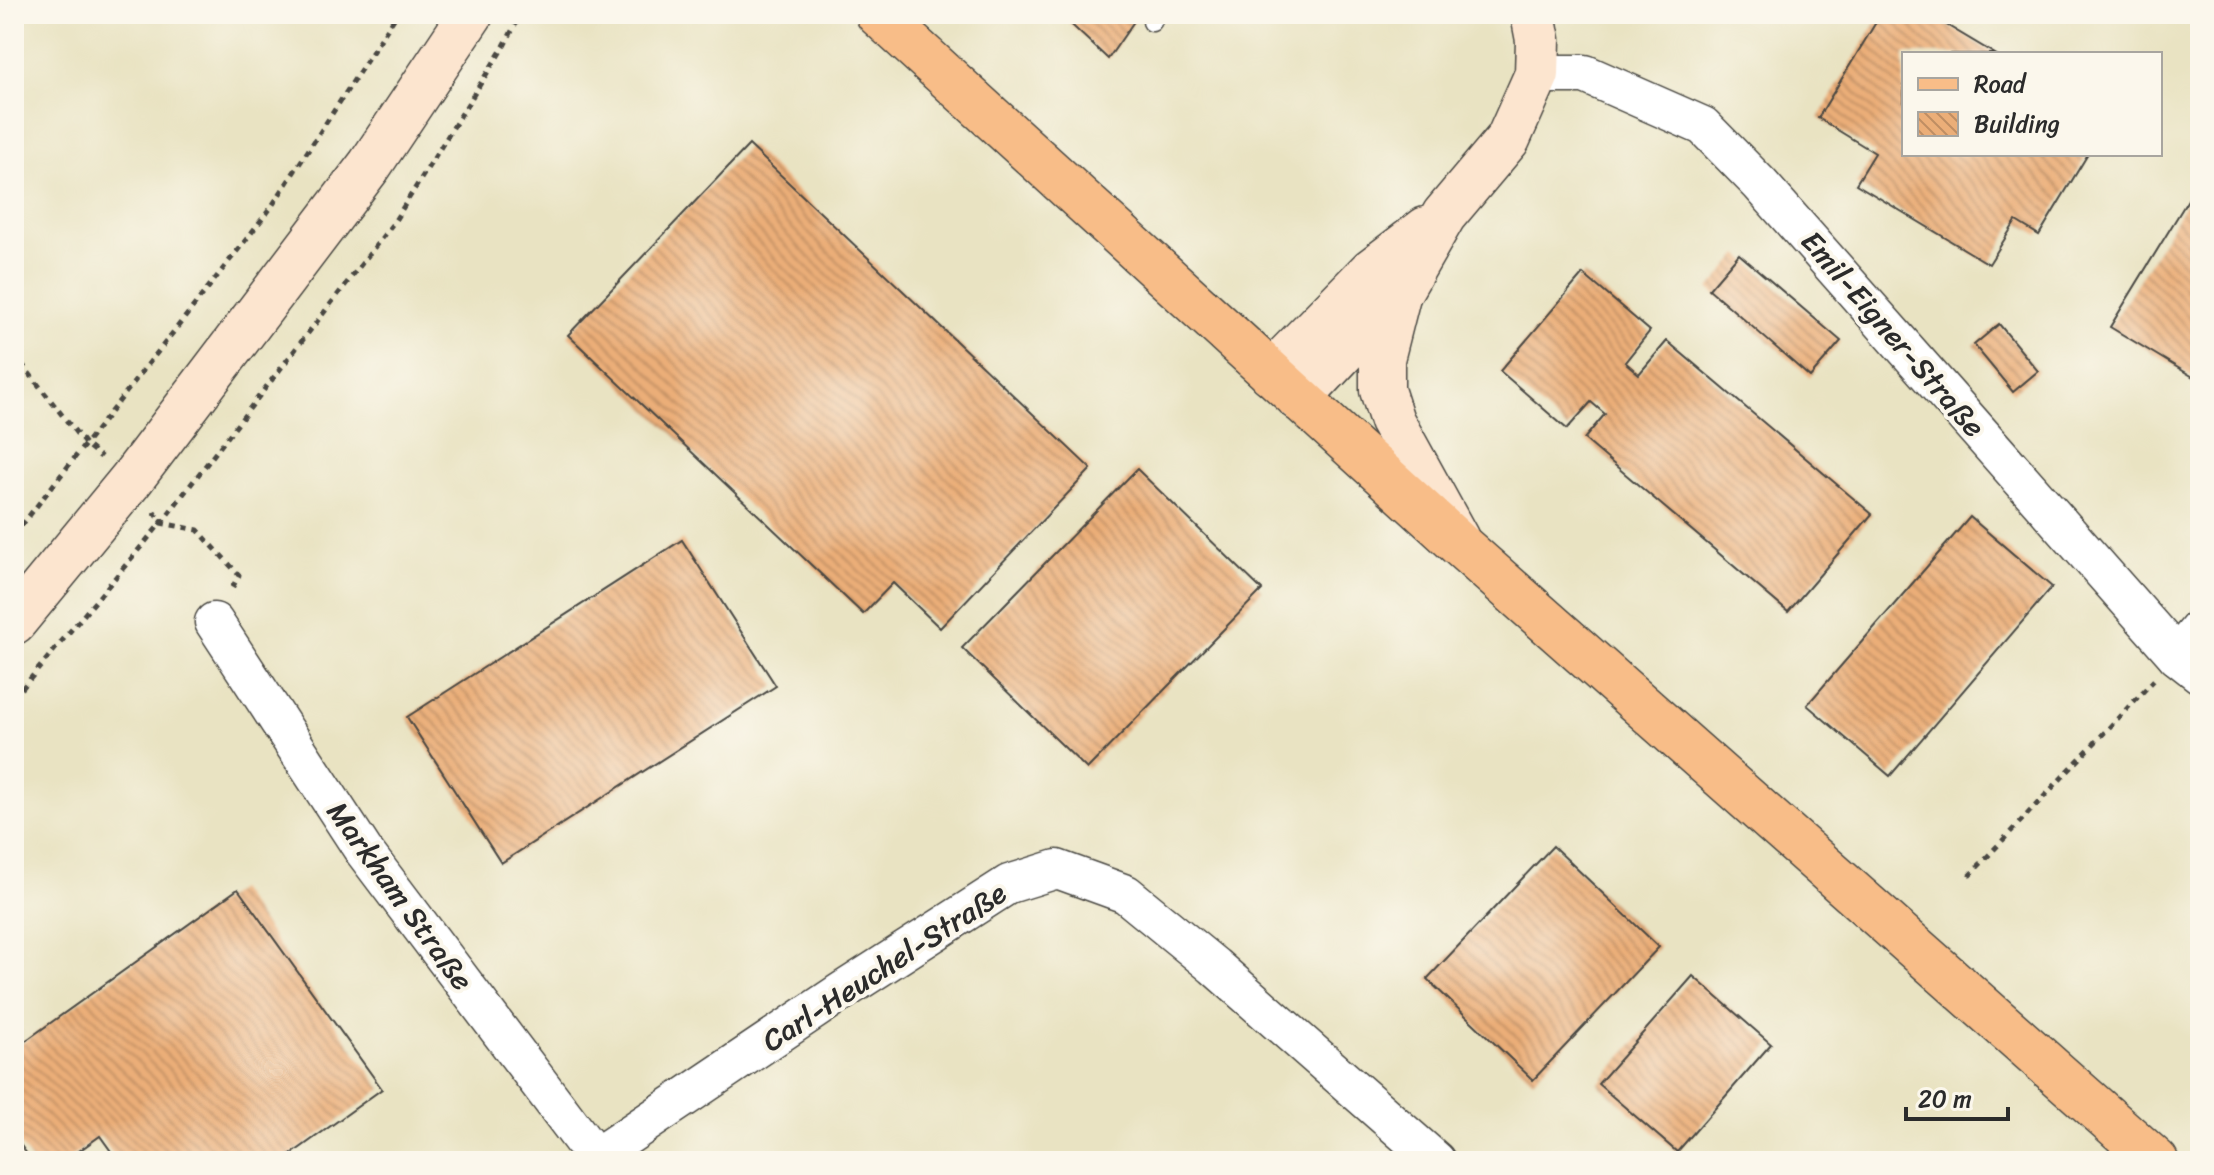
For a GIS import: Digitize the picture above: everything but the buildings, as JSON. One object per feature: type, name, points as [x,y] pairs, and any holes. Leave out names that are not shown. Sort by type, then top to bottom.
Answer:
[{"type":"main road","points":[[14,622],[131,480],[370,165],[471,14]]},
{"type":"main road","points":[[878,14],[1460,545],[2156,1161]]},
{"type":"main road","points":[[1460,545],[1392,421],[1382,390],[1382,359],[1399,293],[1444,215],[1508,139],[1537,74],[1538,40],[1533,14]]},
{"type":"main road","points":[[1285,386],[1372,270],[1444,215]]},
{"type":"main road","points":[[1285,386],[1399,293]]},
{"type":"street","name":"Emil-Eigner-Straße","points":[[1537,74],[1585,74],[1703,126],[2192,653]]},
{"type":"street","name":"Markham Straße","points":[[214,622],[363,850],[594,1160]]},
{"type":"street","name":"Carl-Heuchel-Straße","points":[[594,1160],[841,992],[1009,884],[1057,869],[1126,894],[1214,966],[1436,1161]]},
{"type":"path","points":[[14,535],[270,209],[397,14]]},
{"type":"path","points":[[14,698],[161,523],[394,222],[521,14]]},
{"type":"path","points":[[14,354],[85,444],[131,480]]},
{"type":"path","points":[[161,523],[198,530],[239,575],[214,622]]},
{"type":"path","points":[[1969,876],[2192,653]]}]
